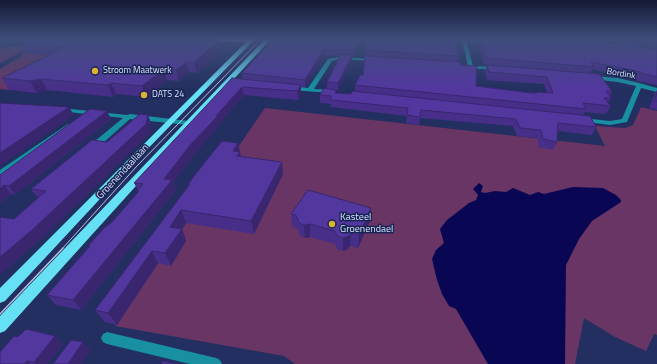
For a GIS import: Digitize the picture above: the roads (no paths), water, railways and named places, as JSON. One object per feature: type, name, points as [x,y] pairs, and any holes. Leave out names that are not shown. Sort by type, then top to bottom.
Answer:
[{"type":"main road","name":"Groenendaallaan","points":[[0,297],[236,56]]},
{"type":"main road","name":"Groenendaallaan","points":[[0,326],[252,56]]},
{"type":"street","points":[[468,56],[471,67]]},
{"type":"street","points":[[310,90],[330,60],[339,58],[378,61]]},
{"type":"street","points":[[463,66],[502,70]]},
{"type":"street","name":"Bordink","points":[[586,77],[618,80],[657,90]]},
{"type":"street","points":[[228,82],[237,82]]},
{"type":"street","points":[[578,119],[610,123],[625,121],[639,85]]},
{"type":"street","points":[[287,87],[342,94]]},
{"type":"street","points":[[50,109],[88,111],[188,123]]},
{"type":"street","points":[[0,174],[88,111]]},
{"type":"street","points":[[87,152],[130,116]]},
{"type":"street","points":[[107,338],[216,364]]},
{"type":"tram line","points":[[62,249],[137,166],[244,56]]},
{"type":"tram line","points":[[0,314],[63,248]]},
{"type":"place","name":"Stroom Maatwerk","points":[[95,71]]},
{"type":"place","name":"DATS 24","points":[[144,95]]},
{"type":"place","name":"Kasteel Groenendael","points":[[332,224]]}]
